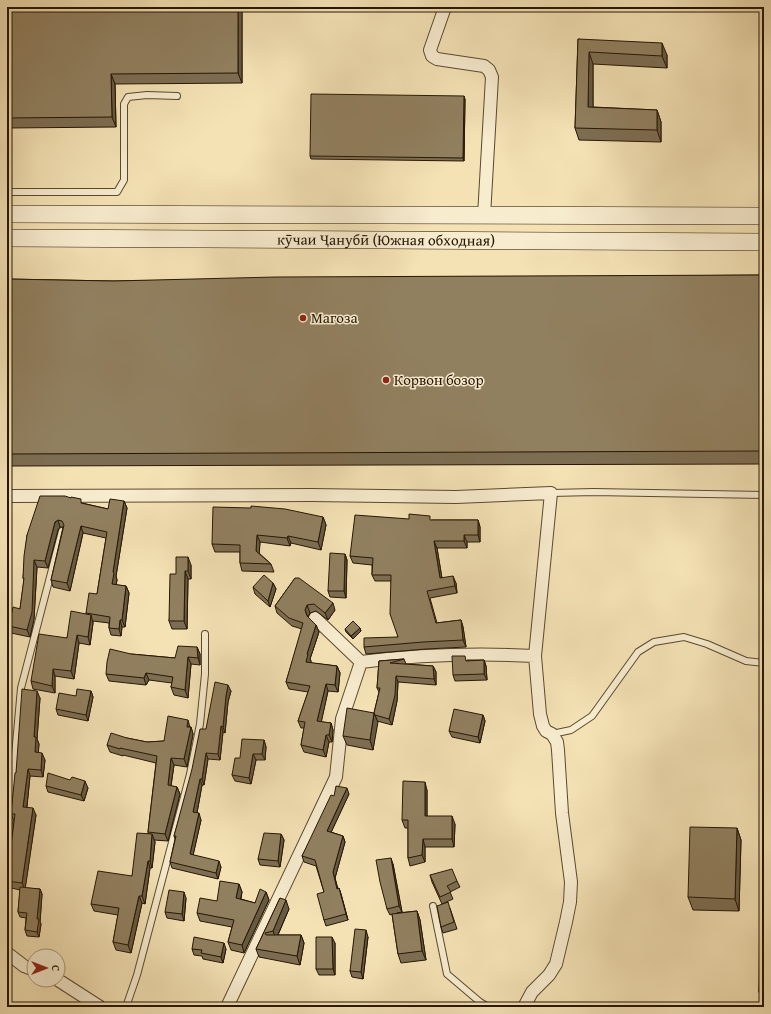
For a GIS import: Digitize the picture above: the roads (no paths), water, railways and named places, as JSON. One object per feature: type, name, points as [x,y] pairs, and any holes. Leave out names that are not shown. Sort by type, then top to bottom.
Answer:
[{"type":"main road","name":"кӯчаи Ҷанубӣ (Южная обходная)","points":[[7,214],[764,216]]},
{"type":"main road","name":"кӯчаи Ҷанубӣ (Южная обходная)","points":[[7,238],[764,242]]},
{"type":"street","points":[[444,7],[430,50],[432,56],[437,59],[484,66],[489,70],[492,77],[484,216]]},
{"type":"street","points":[[7,496],[310,495],[456,497],[552,493],[535,656],[540,714],[543,726],[552,734],[557,742],[562,813],[571,882],[570,902],[556,964],[549,975],[532,992],[524,1007]]},
{"type":"street","points":[[315,618],[361,662]]},
{"type":"street","points":[[361,662],[387,659],[498,654],[535,656]]},
{"type":"street","points":[[227,1007],[336,777],[342,719],[361,662]]},
{"type":"street","points":[[7,953],[26,967]]},
{"type":"street","points":[[66,985],[100,1007]]},
{"type":"lane","points":[[7,192],[117,192],[124,180],[124,104],[128,97],[147,95],[177,96]]},
{"type":"lane","points":[[552,493],[594,492],[764,495]]},
{"type":"lane","points":[[7,845],[21,688],[62,532]]},
{"type":"lane","points":[[126,1007],[137,975],[190,774],[200,724],[204,681],[205,634]]},
{"type":"lane","points":[[552,734],[571,730],[592,716],[638,652],[654,642],[684,638],[707,644],[746,661],[764,663]]},
{"type":"lane","points":[[433,906],[447,974],[488,1007]]},
{"type":"place","name":"Магоза","points":[[303,318]]},
{"type":"place","name":"Корвон бозор","points":[[386,380]]}]
